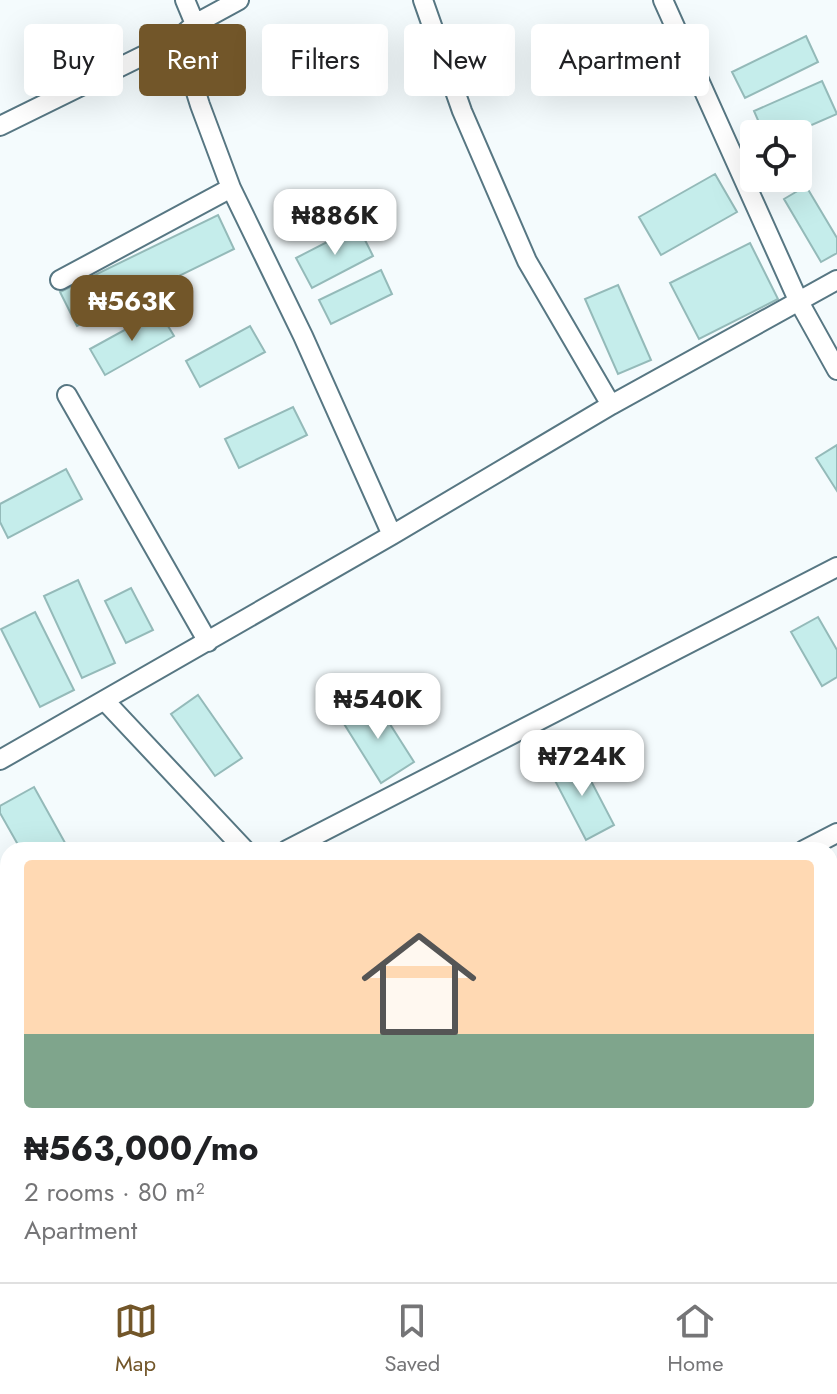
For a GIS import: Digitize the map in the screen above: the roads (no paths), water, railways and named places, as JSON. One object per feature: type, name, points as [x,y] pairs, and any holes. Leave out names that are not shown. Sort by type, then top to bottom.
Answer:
[{"type":"street","points":[[185,0],[195,24],[239,0]]},
{"type":"street","points":[[423,0],[462,111],[527,261],[611,405]]},
{"type":"street","points":[[663,0],[798,300],[837,370]]},
{"type":"street","points":[[0,126],[139,58]]},
{"type":"street","points":[[197,96],[231,188],[303,336],[392,535]]},
{"type":"street","points":[[60,280],[231,188]]},
{"type":"street","points":[[0,760],[208,642],[611,405],[837,280]]},
{"type":"street","points":[[67,395],[208,642]]},
{"type":"street","points":[[303,842],[837,567]]},
{"type":"street","points":[[105,701],[237,842]]}]
